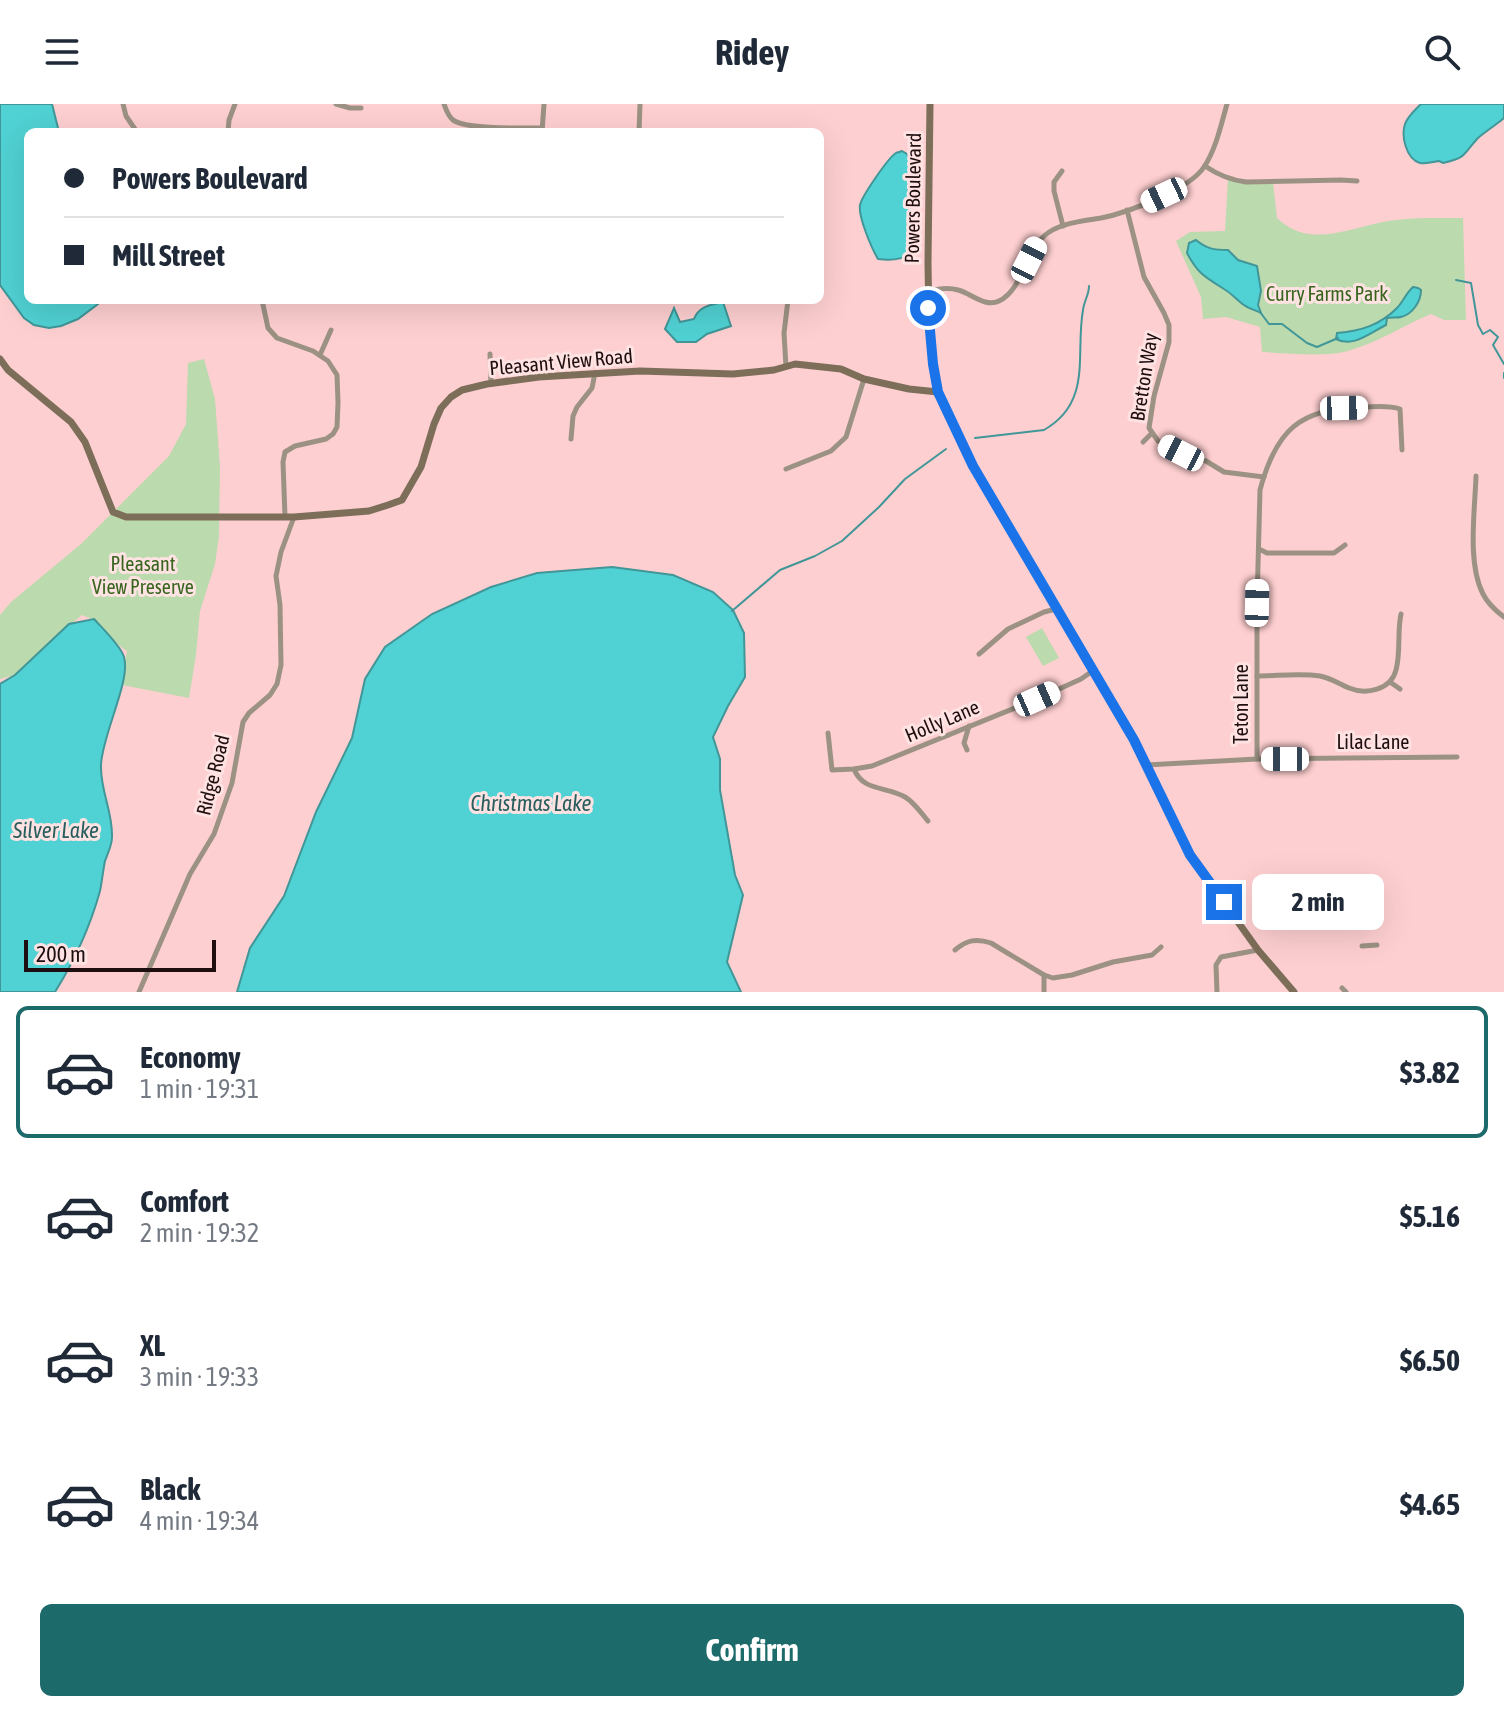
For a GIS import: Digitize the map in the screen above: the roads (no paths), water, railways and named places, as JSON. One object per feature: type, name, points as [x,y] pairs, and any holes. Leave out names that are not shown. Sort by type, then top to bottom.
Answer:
[{"type":"street","points":[[123,104],[134,128]]},
{"type":"street","points":[[228,128],[235,104]]},
{"type":"street","points":[[336,104],[361,108]]},
{"type":"street","points":[[444,104],[450,118],[460,124],[498,128]]},
{"type":"street","points":[[542,128],[544,104]]},
{"type":"street","points":[[639,128],[640,104]]},
{"type":"street","name":"Powers Boulevard","points":[[930,104],[928,291],[938,392],[973,466],[1134,740],[1190,855],[1258,950],[1294,992]]},
{"type":"street","points":[[928,291],[956,289],[986,302],[998,301],[1010,291],[1044,236],[1063,226],[1127,210],[1182,186],[1205,166],[1219,134],[1227,104]]},
{"type":"street","points":[[1205,166],[1216,174],[1246,182],[1357,181]]},
{"type":"street","points":[[1062,171],[1054,182],[1054,191],[1063,226]]},
{"type":"street","name":"Bretton Way","points":[[1127,210],[1144,277],[1169,325],[1169,342],[1149,428],[1158,441],[1224,472],[1264,477]]},
{"type":"street","points":[[263,304],[268,328],[277,338],[320,355],[337,375],[337,427],[333,434],[285,452],[285,517]]},
{"type":"street","points":[[786,367],[784,333],[788,304]]},
{"type":"street","points":[[320,355],[331,330]]},
{"type":"street","points":[[490,354],[491,384]]},
{"type":"street","name":"Pleasant View Road","points":[[0,359],[8,370],[71,422],[85,442],[113,512],[126,517],[294,517],[369,511],[402,500],[421,467],[441,408],[462,390],[491,384],[539,377],[640,371],[733,374],[795,364],[841,369],[864,379],[938,392]]},
{"type":"street","points":[[571,439],[573,416],[592,388],[595,373]]},
{"type":"street","points":[[786,469],[831,451],[846,437],[864,379]]},
{"type":"street","name":"Teton Lane","points":[[1257,759],[1260,490],[1280,441],[1300,421],[1320,412],[1392,406],[1400,409],[1402,450]]},
{"type":"street","points":[[1143,442],[1152,433]]},
{"type":"street","points":[[1476,476],[1476,572],[1482,593],[1504,617]]},
{"type":"street","name":"Ridge Road","points":[[139,992],[190,874],[214,834],[232,783],[243,722],[277,684],[281,665],[276,576],[294,517]]},
{"type":"street","points":[[1258,549],[1267,553],[1334,553],[1345,545]]},
{"type":"street","points":[[979,654],[1008,629],[1057,609]]},
{"type":"street","points":[[1257,676],[1320,676],[1359,690],[1370,691],[1382,687],[1396,673],[1401,614]]},
{"type":"street","name":"Holly Lane","points":[[854,769],[887,761],[1081,679],[1094,670]]},
{"type":"street","points":[[1390,682],[1400,689]]},
{"type":"street","points":[[967,750],[964,743],[969,726]]},
{"type":"street","points":[[828,733],[832,770],[854,769],[866,785],[908,798],[928,821]]},
{"type":"street","name":"Lilac Lane","points":[[1146,765],[1257,759],[1457,757]]},
{"type":"street","points":[[955,950],[972,940],[982,940],[1053,978],[1152,955],[1161,947]]},
{"type":"street","points":[[1362,946],[1377,945]]},
{"type":"street","points":[[1217,992],[1216,965],[1221,957],[1258,950]]},
{"type":"street","points":[[1044,975],[1044,992]]},
{"type":"water","points":[[0,104],[52,104],[58,128],[24,128],[24,304],[98,304],[78,319],[49,328],[34,325],[24,318],[0,285]]},
{"type":"water","points":[[1421,104],[1504,104],[1504,118],[1478,138],[1461,157],[1443,163],[1420,163],[1408,152],[1404,129],[1406,121]]},
{"type":"water","points":[[902,151],[911,161],[908,255],[898,259],[878,259],[863,225],[860,205],[887,162]]},
{"type":"water","points":[[1196,240],[1211,248],[1228,250],[1238,260],[1257,266],[1261,313],[1246,306],[1199,270],[1187,253],[1189,243]]},
{"type":"water","points":[[1413,287],[1421,290],[1421,294],[1409,313],[1387,318],[1386,325],[1355,341],[1336,339],[1337,333],[1362,329],[1384,319]]},
{"type":"water","points":[[724,304],[731,326],[707,334],[696,342],[677,342],[665,329],[674,308],[680,322],[694,319],[710,305]]},
{"type":"water","name":"Christmas Lake","points":[[612,567],[673,575],[713,592],[733,610],[744,633],[745,677],[713,737],[720,759],[720,790],[735,875],[743,895],[727,962],[741,992],[237,992],[250,948],[284,896],[316,812],[352,738],[365,679],[385,647],[432,614],[491,587],[537,573]]},
{"type":"water","name":"Silver Lake","points":[[94,619],[119,648],[125,667],[101,765],[112,837],[100,891],[81,943],[55,992],[0,992],[0,684],[15,675],[69,624]]},
{"type":"waterway","points":[[1456,280],[1471,283],[1478,325],[1483,334],[1490,330],[1498,337],[1493,345],[1504,364]]},
{"type":"waterway","points":[[975,438],[1044,430],[1070,406],[1079,376],[1081,327],[1089,286]]},
{"type":"waterway","points":[[1260,312],[1269,324],[1282,324],[1317,347],[1338,338]]},
{"type":"waterway","points":[[1504,373],[1504,378]]},
{"type":"waterway","points":[[732,611],[780,570],[842,541],[905,479],[946,449]]},
{"type":"park label","name":"Curry Farms Park","points":[[1327,294]]},
{"type":"park label","name":"Pleasant View Preserve","points":[[143,576]]}]
